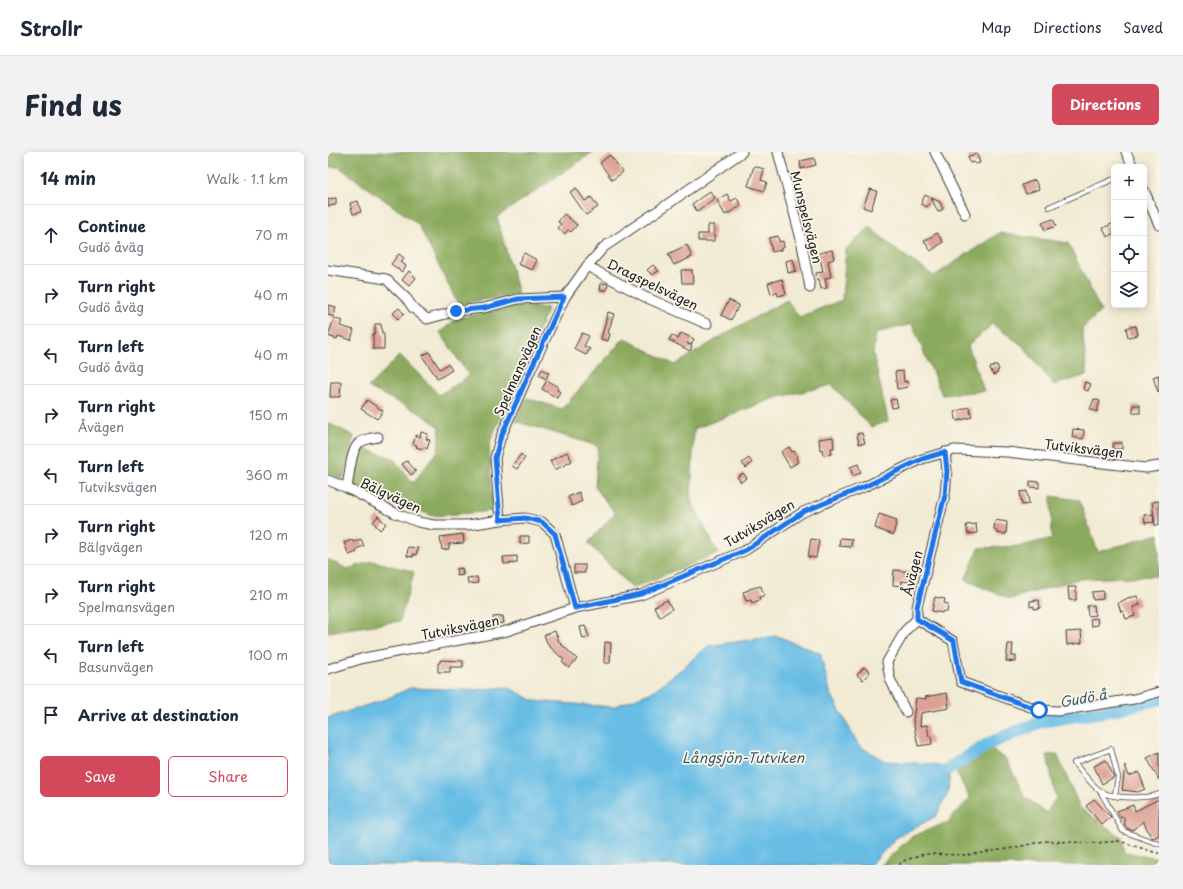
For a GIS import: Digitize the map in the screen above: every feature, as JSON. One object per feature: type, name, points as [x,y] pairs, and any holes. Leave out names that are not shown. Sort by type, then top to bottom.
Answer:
[{"type":"street","name":"Spelmansvägen","points":[[500,520],[495,458],[500,439],[564,297],[587,266],[604,247],[742,152]]},
{"type":"street","name":"Munspelsvägen","points":[[778,152],[801,239],[810,288]]},
{"type":"street","points":[[935,152],[965,214]]},
{"type":"street","points":[[1126,152],[1132,164]]},
{"type":"street","points":[[1147,197],[1159,225]]},
{"type":"street","name":"Dragspelsvägen","points":[[587,266],[645,297],[707,324]]},
{"type":"street","points":[[328,270],[386,279],[407,299],[413,308],[426,318],[456,311],[484,308],[518,299],[564,297]]},
{"type":"street","points":[[347,488],[352,458],[358,443],[366,439],[378,437]]},
{"type":"street","name":"Tutviksvägen","points":[[328,668],[364,658],[506,631],[575,608],[641,594],[746,550],[803,512],[864,487],[922,459],[945,452],[954,450],[1007,452],[1137,468],[1159,466]]},
{"type":"street","name":"Åvägen","points":[[917,619],[917,607],[945,495],[947,471],[945,452]]},
{"type":"street","name":"Bälgvägen","points":[[328,480],[418,522],[434,525],[468,524],[525,518],[542,522],[555,534],[575,608]]},
{"type":"street","points":[[906,712],[890,679],[887,662],[905,631],[917,619],[954,641],[961,682],[1039,710],[1058,712],[1134,699],[1159,692]]},
{"type":"lane","points":[[1049,207],[1111,180]]},
{"type":"lane","points":[[1115,795],[1118,777],[1111,749],[1074,763],[1100,791],[1123,831],[1159,844]]},
{"type":"lane","points":[[1100,791],[1126,798],[1159,794]]},
{"type":"path","points":[[899,865],[903,861],[924,854],[968,855],[1013,848],[1044,841],[1095,843],[1119,841],[1157,854],[1159,853]]},
{"type":"green space","points":[[328,152],[593,152],[497,217],[518,294],[458,304],[418,224],[339,167],[328,167]]},
{"type":"green space","points":[[870,227],[895,249],[934,276],[999,233],[1068,243],[1101,311],[1082,329],[1087,375],[1054,385],[1022,345],[992,324],[968,346],[984,391],[942,395],[912,324],[876,333],[873,353],[888,421],[871,427],[832,385],[775,398],[694,429],[691,501],[718,553],[632,588],[588,543],[615,513],[595,487],[598,446],[515,421],[527,398],[562,409],[624,338],[675,365],[730,331],[787,300],[799,317],[842,300],[846,249]]},
{"type":"green space","points":[[519,306],[548,308],[489,444],[493,511],[433,516],[353,485],[361,448],[393,458],[413,483],[438,451],[440,427],[418,412],[368,387],[400,355],[439,395],[469,376],[440,332],[458,318]]},
{"type":"green space","points":[[328,423],[354,436],[343,479],[328,473]]},
{"type":"green space","points":[[1051,496],[1079,500],[1098,552],[1159,534],[1159,576],[1078,579],[1010,599],[965,580],[979,548],[1021,546],[1052,538]]},
{"type":"green space","points":[[328,559],[347,569],[373,561],[414,572],[400,621],[328,632]]},
{"type":"green space","points":[[990,749],[1006,759],[1025,797],[1046,813],[1056,798],[1047,755],[1057,754],[1080,808],[1121,837],[1124,852],[1159,858],[1159,865],[881,865],[911,837],[948,822],[970,798],[955,770]]},
{"type":"water","name":"Långsjön-Tutviken","points":[[777,636],[820,653],[830,692],[859,746],[885,761],[932,764],[950,768],[948,793],[936,816],[897,837],[870,865],[328,865],[328,718],[386,699],[410,688],[474,690],[508,687],[534,701],[613,707],[650,693],[683,668],[708,646]]},
{"type":"building","points":[[977,154],[980,163],[970,163],[968,156]]},
{"type":"building","points":[[610,155],[623,172],[612,180],[600,163]]},
{"type":"building","points":[[814,158],[816,165],[801,169],[800,161]]},
{"type":"building","points":[[754,166],[764,169],[761,180],[767,182],[764,191],[748,186]]},
{"type":"building","points":[[1035,180],[1039,189],[1026,194],[1022,185]]},
{"type":"building","points":[[576,188],[585,201],[591,197],[598,207],[586,215],[570,192]]},
{"type":"building","points":[[870,189],[877,191],[871,210],[863,207]]},
{"type":"building","points":[[710,191],[715,198],[697,211],[692,204]]},
{"type":"building","points":[[727,194],[731,201],[737,198],[741,206],[725,215],[717,200]]},
{"type":"building","points":[[925,195],[940,202],[943,209],[938,212],[932,199],[927,207],[921,204]]},
{"type":"building","points":[[336,198],[336,205],[328,206],[328,199]]},
{"type":"building","points":[[358,201],[361,212],[353,214],[350,203]]},
{"type":"building","points":[[564,214],[577,225],[571,232],[568,230],[565,234],[558,228],[561,224],[558,222]]},
{"type":"building","points":[[1053,219],[1056,226],[1045,230],[1042,223]]},
{"type":"building","points":[[1111,224],[1111,235],[1107,237],[1103,228]]},
{"type":"building","points":[[708,225],[714,225],[714,241],[698,241],[698,234],[708,234]]},
{"type":"building","points":[[937,233],[943,242],[931,251],[924,241]]},
{"type":"building","points":[[778,236],[779,242],[783,241],[784,247],[781,248],[781,250],[772,252],[769,238]]},
{"type":"building","points":[[687,245],[692,257],[674,265],[668,254]]},
{"type":"building","points":[[832,250],[834,259],[828,261],[831,277],[825,278],[827,288],[821,289],[816,273],[823,272],[819,253]]},
{"type":"building","points":[[524,253],[537,260],[532,270],[518,264]]},
{"type":"building","points":[[399,254],[404,258],[401,262],[406,266],[402,272],[391,264]]},
{"type":"building","points":[[793,259],[796,271],[788,273],[786,261]]},
{"type":"building","points":[[653,265],[659,271],[652,275],[647,270]]},
{"type":"building","points":[[681,270],[692,270],[693,283],[682,283]]},
{"type":"building","points":[[409,271],[416,278],[409,286],[402,280]]},
{"type":"building","points":[[782,279],[786,294],[778,296],[777,292],[771,294],[768,283]]},
{"type":"building","points":[[601,283],[608,284],[607,290],[600,290]]},
{"type":"building","points":[[729,300],[739,305],[731,320],[721,315]]},
{"type":"building","points":[[328,305],[336,307],[334,317],[328,315]]},
{"type":"building","points":[[399,308],[404,314],[398,319],[393,313]]},
{"type":"building","points":[[608,312],[614,314],[608,333],[610,334],[608,341],[601,339]]},
{"type":"building","points":[[334,318],[342,321],[340,326],[354,330],[351,340],[338,336],[337,339],[328,336]]},
{"type":"building","points":[[375,324],[381,324],[382,333],[384,333],[384,349],[373,349]]},
{"type":"building","points":[[1136,326],[1138,335],[1128,337],[1126,328]]},
{"type":"building","points":[[582,333],[589,336],[584,346],[590,349],[586,355],[574,349]]},
{"type":"building","points":[[681,333],[694,339],[691,345],[687,343],[692,346],[690,351],[669,340],[672,335],[678,339]]},
{"type":"building","points":[[429,352],[440,369],[448,364],[452,370],[438,379],[422,356]]},
{"type":"building","points":[[997,365],[999,370],[997,371],[998,373],[993,375],[990,368]]},
{"type":"building","points":[[542,369],[549,373],[546,379],[539,375]]},
{"type":"building","points":[[903,371],[904,382],[907,381],[908,387],[897,389],[895,372]]},
{"type":"building","points":[[1159,375],[1159,392],[1158,392],[1153,377]]},
{"type":"building","points":[[547,380],[558,387],[557,390],[560,392],[557,398],[542,389]]},
{"type":"building","points":[[331,382],[341,382],[340,397],[330,397]]},
{"type":"building","points":[[1085,382],[1091,384],[1088,391],[1083,389]]},
{"type":"building","points":[[896,399],[898,407],[892,408],[890,400]]},
{"type":"building","points":[[1094,399],[1100,401],[1097,412],[1090,409]]},
{"type":"building","points":[[367,400],[383,411],[377,419],[361,409]]},
{"type":"building","points":[[1133,405],[1140,405],[1140,413],[1133,413]]},
{"type":"building","points":[[969,407],[972,417],[957,421],[954,412]]},
{"type":"building","points":[[1073,429],[1084,430],[1083,439],[1072,437]]},
{"type":"building","points":[[421,432],[428,434],[426,439],[430,440],[427,449],[424,447],[423,449],[416,447],[417,445],[413,444],[416,435],[420,437]]},
{"type":"building","points":[[862,433],[865,443],[859,444],[857,434]]},
{"type":"building","points":[[833,437],[834,448],[831,448],[832,454],[823,455],[822,449],[820,450],[819,439]]},
{"type":"building","points":[[1113,443],[1122,443],[1122,449],[1113,449]]},
{"type":"building","points":[[789,447],[798,457],[796,458],[798,462],[790,467],[781,452]]},
{"type":"building","points":[[567,452],[572,461],[555,470],[550,461]]},
{"type":"building","points":[[521,454],[525,458],[517,469],[512,466]]},
{"type":"building","points":[[749,458],[752,463],[746,468],[742,463]]},
{"type":"building","points":[[407,461],[416,471],[411,475],[402,464]]},
{"type":"building","points":[[858,464],[861,473],[853,476],[850,467]]},
{"type":"building","points":[[743,473],[747,478],[741,482],[737,477]]},
{"type":"building","points":[[1030,481],[1039,482],[1039,488],[1030,487]]},
{"type":"building","points":[[1027,491],[1029,504],[1022,505],[1020,492]]},
{"type":"building","points":[[579,492],[582,501],[572,506],[568,497]]},
{"type":"building","points":[[1159,501],[1159,525],[1155,525],[1152,502]]},
{"type":"building","points":[[879,514],[897,520],[893,535],[875,528]]},
{"type":"building","points":[[1153,514],[1154,522],[1145,523],[1144,515]]},
{"type":"building","points":[[378,516],[386,524],[380,530],[373,522]]},
{"type":"building","points":[[995,520],[1007,522],[1006,534],[996,533],[997,530],[994,529]]},
{"type":"building","points":[[976,524],[977,533],[968,534],[966,525]]},
{"type":"building","points":[[463,534],[464,543],[449,544],[449,549],[442,550],[440,537]]},
{"type":"building","points":[[520,536],[529,536],[529,543],[520,544]]},
{"type":"building","points":[[840,538],[852,539],[851,547],[839,546]]},
{"type":"building","points":[[361,539],[364,546],[356,549],[357,552],[349,555],[344,543]]},
{"type":"building","points":[[811,539],[819,540],[816,558],[808,557]]},
{"type":"building","points":[[408,547],[418,548],[416,555],[413,554],[413,557],[407,556]]},
{"type":"building","points":[[517,556],[517,563],[504,564],[503,557]]},
{"type":"building","points":[[574,565],[585,565],[585,573],[574,573]]},
{"type":"building","points":[[462,568],[463,575],[457,576],[456,569]]},
{"type":"building","points":[[894,570],[910,572],[909,582],[902,581],[902,586],[893,585]]},
{"type":"building","points":[[477,577],[478,583],[468,584],[467,578]]},
{"type":"building","points":[[761,586],[764,596],[759,597],[760,600],[752,603],[751,600],[746,601],[743,592]]},
{"type":"building","points":[[1068,587],[1076,587],[1076,600],[1069,600]]},
{"type":"building","points":[[1103,591],[1103,599],[1093,600],[1092,592]]},
{"type":"building","points":[[1137,596],[1140,605],[1133,607],[1135,616],[1126,619],[1123,611],[1121,612],[1118,603],[1130,597]]},
{"type":"building","points":[[935,597],[945,599],[944,603],[948,604],[947,612],[943,611],[942,613],[932,611]]},
{"type":"building","points":[[667,600],[672,609],[660,617],[654,607]]},
{"type":"building","points":[[1039,600],[1040,608],[1034,609],[1034,606],[1030,607],[1030,601]]},
{"type":"building","points":[[1094,605],[1095,615],[1088,616],[1087,606]]},
{"type":"building","points":[[503,616],[504,623],[494,624],[493,617]]},
{"type":"building","points":[[1097,618],[1098,625],[1091,626],[1090,619]]},
{"type":"building","points":[[585,626],[589,637],[583,639],[580,627]]},
{"type":"building","points":[[555,631],[559,642],[577,659],[569,668],[562,662],[564,660],[548,645],[544,635]]},
{"type":"building","points":[[1081,631],[1082,643],[1067,645],[1066,632]]},
{"type":"building","points":[[605,642],[611,643],[610,663],[604,663]]},
{"type":"building","points":[[1008,644],[1013,644],[1012,656],[1016,656],[1016,662],[1006,661]]},
{"type":"building","points":[[440,660],[463,661],[463,667],[450,667],[450,672],[438,672],[438,663],[440,663]]},
{"type":"building","points":[[864,667],[870,672],[863,680],[857,675]]},
{"type":"building","points":[[947,693],[949,708],[921,713],[920,726],[927,725],[932,744],[918,746],[913,721],[916,698],[926,699],[925,697]]},
{"type":"building","points":[[1159,752],[1159,780],[1147,758]]},
{"type":"building","points":[[1106,760],[1114,777],[1102,784],[1094,766]]},
{"type":"building","points":[[1125,765],[1129,776],[1139,772],[1145,789],[1138,792],[1122,790]]},
{"type":"building","points":[[1094,799],[1111,817],[1102,825],[1086,806]]},
{"type":"building","points":[[1159,799],[1159,835],[1154,838],[1151,837],[1143,821],[1134,829],[1131,830],[1127,828],[1125,826],[1124,817],[1121,818],[1117,811],[1133,805],[1135,811]]},
{"type":"waterway","name":"Gudö å","points":[[950,768],[990,743],[1043,721],[1106,711],[1159,699]]},
{"type":"route","points":[[456,311],[484,308],[518,299],[564,297],[500,439],[495,458],[500,520],[525,518],[542,522],[555,534],[575,608],[641,594],[746,550],[803,512],[864,487],[922,459],[945,452],[947,471],[945,495],[917,607],[917,619],[954,641],[961,682],[1039,710]]}]
